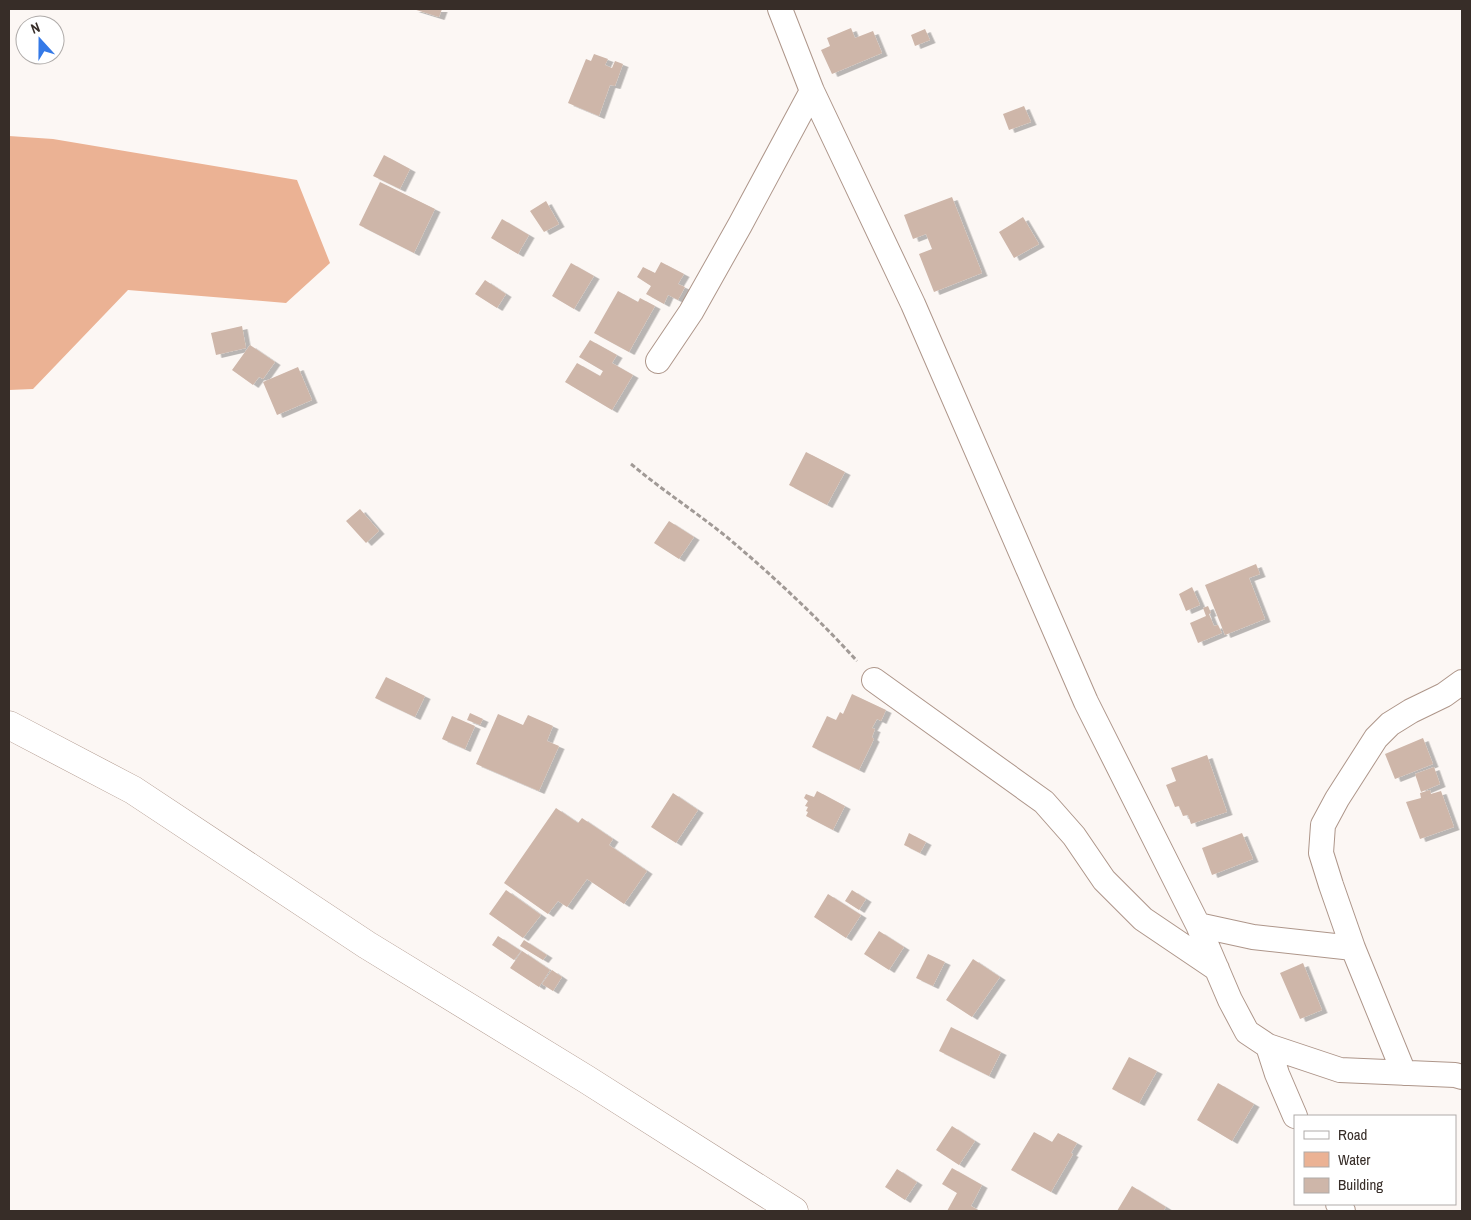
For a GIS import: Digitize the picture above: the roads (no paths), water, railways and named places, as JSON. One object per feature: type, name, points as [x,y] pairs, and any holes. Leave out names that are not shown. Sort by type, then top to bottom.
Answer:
[{"type":"main road","points":[[9,725],[133,790],[367,945],[586,1079],[794,1211]]},
{"type":"street","points":[[780,9],[812,90],[913,304],[1086,702],[1198,925],[1230,1000],[1247,1032],[1268,1046],[1340,1070],[1455,1075],[1462,1077]]},
{"type":"street","points":[[658,361],[691,312],[812,90]]},
{"type":"street","points":[[874,680],[1044,802],[1074,836],[1104,880],[1143,918],[1217,969]]},
{"type":"street","points":[[1404,1073],[1353,948],[1330,885],[1321,853],[1323,824],[1376,738],[1390,724],[1411,711],[1444,695],[1462,682]]},
{"type":"street","points":[[1198,925],[1253,937],[1353,948]]},
{"type":"street","points":[[1268,1046],[1277,1074],[1295,1115]]},
{"type":"water","points":[[9,136],[53,139],[297,180],[330,263],[286,303],[128,290],[33,389],[9,390]]}]
